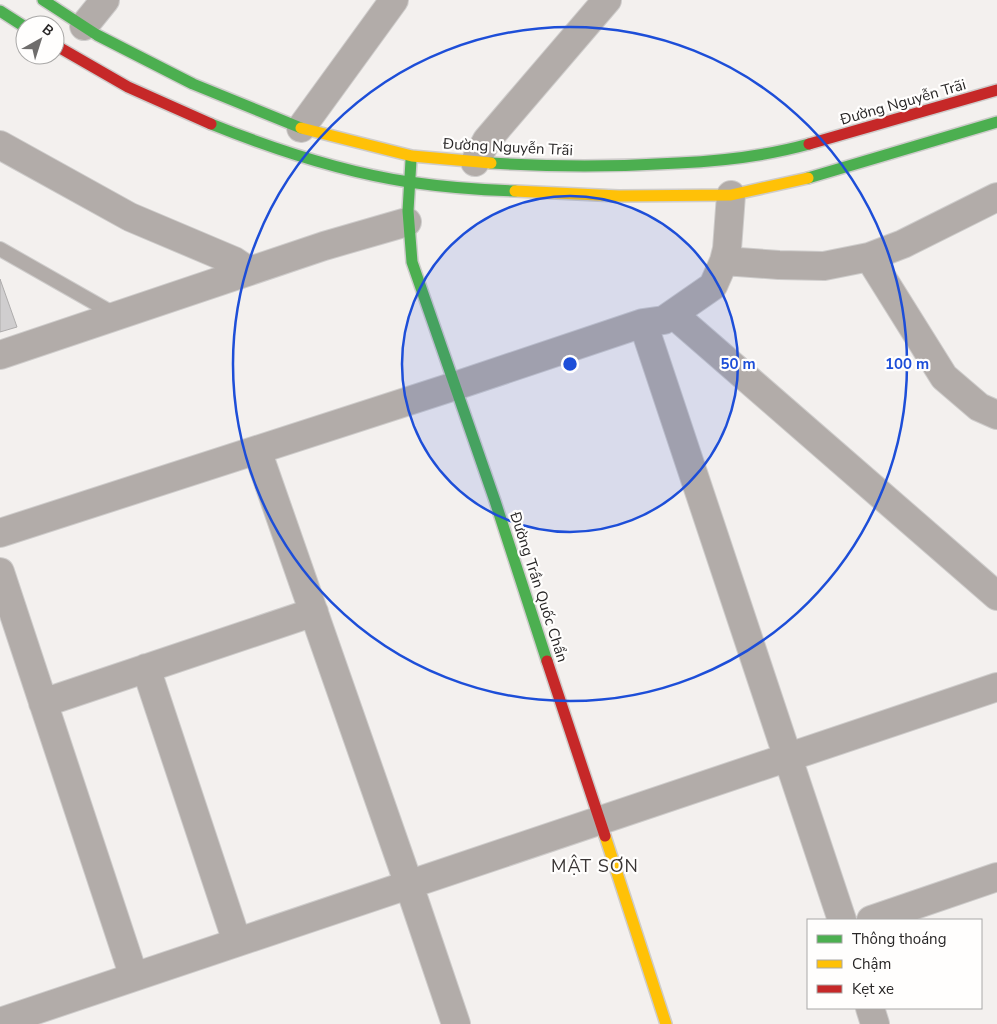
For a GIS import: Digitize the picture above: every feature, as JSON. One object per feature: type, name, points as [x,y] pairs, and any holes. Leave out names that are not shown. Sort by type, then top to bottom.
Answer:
[{"type":"main road","name":"Đường Nguyễn Trãi","points":[[43,0],[84,26],[193,84],[301,128],[412,156],[475,162],[538,166],[622,167],[730,160],[798,148],[997,90]]},
{"type":"main road","points":[[0,11],[15,21]]},
{"type":"main road","points":[[65,51],[128,88],[246,138],[326,164],[408,182],[486,190],[619,196],[731,195],[808,178],[997,122]]},
{"type":"main road","name":"Đường Trần Quốc Chẩn","points":[[412,156],[408,182],[407,222],[412,262],[501,520],[666,1024]]},
{"type":"street","points":[[84,26],[106,0]]},
{"type":"street","points":[[301,128],[394,0]]},
{"type":"street","points":[[475,162],[487,140],[607,0]]},
{"type":"street","points":[[0,145],[130,217],[234,261],[248,271]]},
{"type":"street","points":[[0,533],[455,386],[643,323],[664,320],[713,286],[727,250],[731,195]]},
{"type":"street","points":[[724,261],[824,266],[869,257],[903,244],[997,197]]},
{"type":"street","points":[[0,355],[324,246],[407,222]]},
{"type":"street","points":[[869,257],[944,378],[979,407],[997,415]]},
{"type":"street","points":[[673,314],[997,596]]},
{"type":"street","points":[[643,323],[842,919]]},
{"type":"street","points":[[257,450],[456,1024]]},
{"type":"street","points":[[0,572],[134,977]]},
{"type":"street","points":[[43,703],[314,612]]},
{"type":"street","points":[[146,668],[237,942]]},
{"type":"street","points":[[0,1022],[997,687]]},
{"type":"street","points":[[874,919],[997,877]]},
{"type":"street","points":[[870,1009],[875,1024]]},
{"type":"lane","points":[[0,249],[117,316]]},
{"type":"building","points":[[0,279],[17,327],[0,332]]},
{"type":"traffic: fast","points":[[43,0],[97,35],[193,84],[301,128]]},
{"type":"traffic: fast","points":[[0,11],[15,21]]},
{"type":"traffic: fast","points":[[808,178],[997,122]]},
{"type":"traffic: fast","points":[[211,124],[283,151],[384,178],[475,189],[515,191]]},
{"type":"traffic: fast","points":[[491,163],[584,166],[694,162],[760,155],[809,144]]},
{"type":"traffic: fast","points":[[411,160],[408,211],[412,262],[495,501],[547,661]]},
{"type":"traffic: slow","points":[[301,128],[412,156],[491,163]]},
{"type":"traffic: slow","points":[[515,191],[619,196],[731,195],[808,178]]},
{"type":"traffic: slow","points":[[605,836],[666,1024]]},
{"type":"traffic: jam","points":[[65,51],[128,87],[211,124]]},
{"type":"traffic: jam","points":[[809,144],[997,90]]},
{"type":"traffic: jam","points":[[547,661],[605,836]]},
{"type":"district","name":"MẬT SƠN","points":[[595,866]]}]
